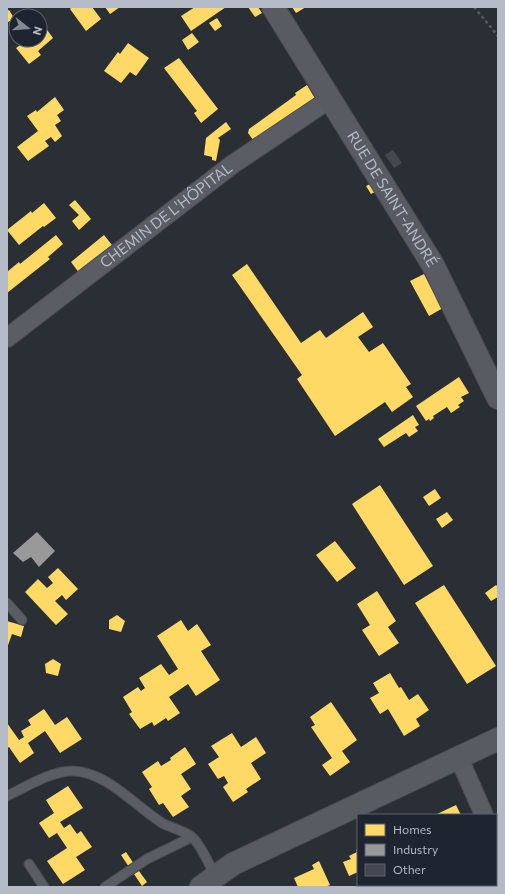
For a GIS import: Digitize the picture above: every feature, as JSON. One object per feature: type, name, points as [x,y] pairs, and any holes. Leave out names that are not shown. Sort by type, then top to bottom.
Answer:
[{"type":"street","name":"RUE DE SAINT-ANDRÉ","points":[[273,7],[433,265],[498,398]]},
{"type":"street","name":"CHEMIN DE L'HÔPITAL","points":[[7,338],[233,164],[330,99]]},
{"type":"street","points":[[208,882],[233,864],[498,739]]},
{"type":"street","points":[[459,758],[484,814]]},
{"type":"lane","points":[[7,603],[22,620]]},
{"type":"lane","points":[[7,796],[55,773],[71,770],[88,773],[117,788],[162,823],[192,837],[206,857],[208,882]]},
{"type":"lane","points":[[105,887],[147,859],[192,837]]},
{"type":"lane","points":[[29,864],[44,887]]},
{"type":"path","points":[[474,7],[498,36]]},
{"type":"building: Homes","points":[[72,7],[92,7],[101,19],[86,31],[70,9]]},
{"type":"building: Homes","points":[[105,7],[120,7],[110,14]]},
{"type":"building: Homes","points":[[195,7],[226,7],[191,31],[181,16]]},
{"type":"building: Homes","points":[[248,7],[258,7],[262,13],[255,17]]},
{"type":"building: Homes","points":[[292,7],[306,7],[296,13]]},
{"type":"building: Homes","points":[[8,10],[7,23],[7,11]]},
{"type":"building: Homes","points":[[217,18],[222,26],[215,31],[209,23]]},
{"type":"building: Homes","points":[[48,31],[53,38],[48,42]]},
{"type":"building: Homes","points":[[192,33],[199,42],[188,50],[182,40]]},
{"type":"building: Homes","points":[[128,43],[149,58],[136,76],[130,72],[121,83],[104,71],[118,52],[120,54]]},
{"type":"building: Homes","points":[[16,48],[41,48],[38,51],[41,55],[29,64]]},
{"type":"building: Homes","points":[[179,58],[218,109],[201,123],[194,113],[197,111],[164,68]]},
{"type":"building: Homes","points":[[307,85],[316,100],[256,144],[248,133],[249,129],[296,95],[295,93]]},
{"type":"building: Homes","points":[[55,97],[64,110],[57,115],[61,121],[55,125],[62,136],[55,142],[51,137],[45,141],[49,146],[28,161],[17,147],[38,131],[27,116],[36,110],[37,112]]},
{"type":"building: Homes","points":[[226,122],[231,129],[218,138],[220,140],[216,161],[212,160],[212,157],[204,155],[206,138]]},
{"type":"building: Homes","points":[[372,183],[377,191],[371,194],[366,186]]},
{"type":"building: Homes","points":[[75,200],[91,219],[79,230],[72,221],[79,215],[69,205]]},
{"type":"building: Homes","points":[[44,203],[56,218],[44,227],[43,226],[19,245],[7,230],[31,211],[32,213]]},
{"type":"building: Homes","points":[[56,235],[63,244],[48,257],[50,259],[7,293],[7,272],[19,262],[20,264]]},
{"type":"building: Homes","points":[[104,235],[116,250],[80,274],[71,262]]},
{"type":"building: Homes","points":[[247,264],[301,343],[320,330],[326,338],[363,312],[373,327],[358,337],[369,352],[383,343],[411,384],[406,387],[413,397],[392,412],[385,402],[335,436],[297,379],[302,375],[232,275]]},
{"type":"building: Homes","points":[[424,274],[443,308],[429,316],[410,281]]},
{"type":"building: Homes","points":[[459,377],[469,393],[461,397],[464,401],[458,405],[460,407],[451,413],[447,407],[433,416],[434,418],[430,421],[429,419],[426,421],[416,406]]},
{"type":"building: Homes","points":[[413,415],[419,425],[415,427],[418,431],[409,437],[406,433],[384,447],[378,439]]},
{"type":"building: Homes","points":[[380,485],[433,566],[404,585],[352,504]]},
{"type":"building: Homes","points":[[435,489],[441,498],[429,506],[423,497]]},
{"type":"building: Homes","points":[[447,512],[453,520],[442,528],[436,519]]},
{"type":"building: Homes","points":[[335,541],[356,568],[337,582],[316,555]]},
{"type":"building: Homes","points":[[58,568],[78,589],[66,600],[62,595],[55,601],[68,614],[56,625],[25,592],[38,579],[47,588],[53,583],[48,577]]},
{"type":"building: Homes","points":[[444,585],[496,666],[467,684],[415,603]]},
{"type":"building: Homes","points":[[496,585],[498,587],[498,597],[491,601],[485,593]]},
{"type":"building: Homes","points":[[377,591],[396,621],[388,627],[399,643],[379,656],[362,630],[370,625],[357,604]]},
{"type":"building: Homes","points":[[117,615],[125,621],[121,632],[109,629],[109,620]]},
{"type":"building: Homes","points":[[181,620],[188,631],[197,624],[211,645],[201,651],[220,680],[196,696],[188,684],[169,697],[180,713],[168,721],[166,718],[154,726],[152,722],[140,729],[129,714],[132,712],[123,697],[138,687],[141,691],[145,688],[139,678],[161,664],[169,675],[178,669],[157,636]]},
{"type":"building: Homes","points":[[7,621],[24,626],[21,637],[12,634],[7,648]]},
{"type":"building: Homes","points":[[53,659],[61,664],[58,676],[46,673],[45,664]]},
{"type":"building: Homes","points":[[390,673],[399,688],[401,687],[409,700],[418,694],[429,710],[416,719],[420,726],[404,736],[388,709],[380,714],[370,698],[379,693],[373,683]]},
{"type":"building: Homes","points":[[331,702],[357,740],[342,751],[350,762],[330,776],[322,765],[332,758],[311,727],[315,725],[310,717]]},
{"type":"building: Homes","points":[[44,709],[55,725],[67,717],[82,739],[60,753],[45,731],[28,743],[34,753],[20,763],[9,747],[7,748],[7,723],[19,740],[24,737],[21,731],[31,725],[28,720]]},
{"type":"building: Homes","points":[[232,733],[241,747],[256,737],[266,753],[251,763],[261,779],[246,789],[248,792],[233,802],[223,787],[228,783],[224,776],[218,779],[208,764],[219,757],[211,746]]},
{"type":"building: Homes","points":[[185,747],[196,764],[181,774],[191,789],[181,796],[189,807],[173,817],[163,803],[159,805],[149,789],[152,787],[142,772],[158,761],[161,766],[171,760],[170,758]]},
{"type":"building: Homes","points":[[68,786],[83,808],[60,822],[64,828],[70,824],[77,834],[81,831],[92,847],[76,857],[85,870],[63,884],[47,861],[67,848],[57,833],[49,838],[39,823],[54,813],[46,800]]},
{"type":"building: Homes","points":[[456,805],[460,814],[437,814]]},
{"type":"building: Homes","points":[[126,852],[134,864],[129,867],[121,855]]},
{"type":"building: Homes","points":[[357,852],[357,872],[349,876],[343,862],[351,859],[349,856]]},
{"type":"building: Homes","points":[[319,861],[330,885],[325,887],[298,887],[294,878],[314,869],[312,865]]},
{"type":"building: Homes","points":[[139,871],[147,882],[142,886],[134,874]]},
{"type":"building: Homes","points":[[492,886],[493,887],[445,887]]},
{"type":"building: Industry","points":[[37,532],[55,551],[39,567],[31,557],[23,562],[13,553]]},
{"type":"building: Other","points":[[393,150],[402,163],[394,168],[385,155]]}]
